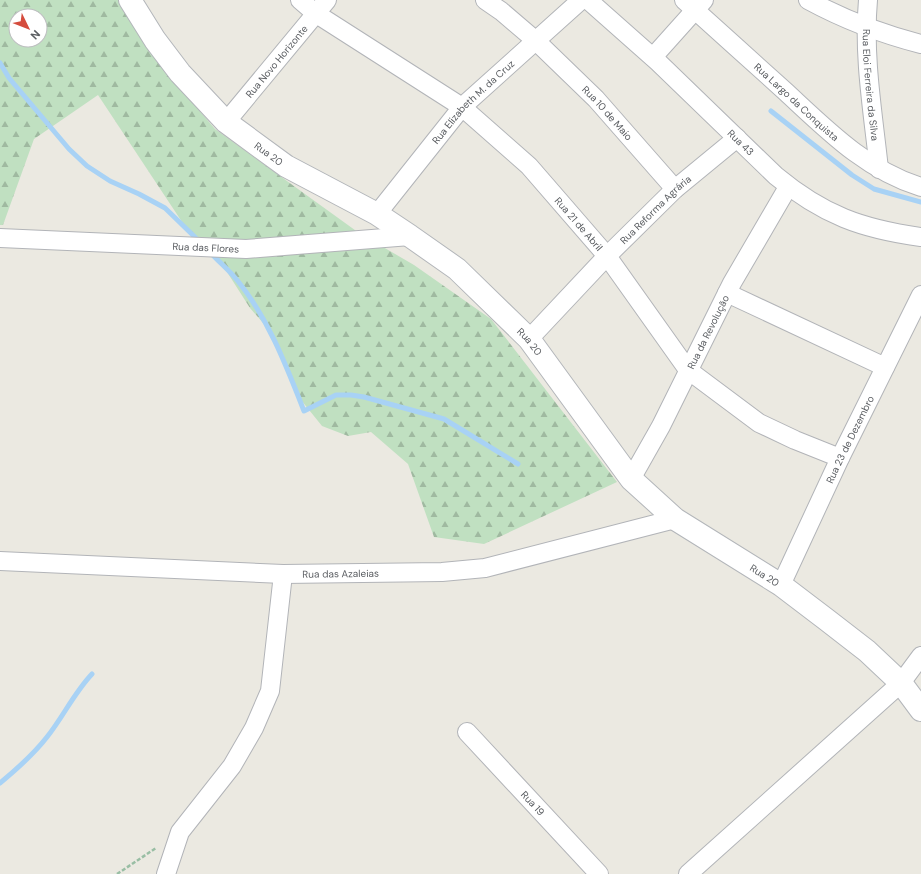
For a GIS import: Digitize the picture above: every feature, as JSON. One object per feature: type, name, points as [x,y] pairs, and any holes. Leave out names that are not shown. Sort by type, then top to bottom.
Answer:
[{"type":"street","name":"Rua 20","points":[[130,0],[140,9],[155,40],[180,73],[226,122],[248,140],[286,166],[377,214],[457,269],[529,339],[631,479],[675,519],[781,585],[867,651],[910,690],[921,710]]},
{"type":"street","name":"Rua 21 de Abril","points":[[300,0],[321,6],[462,107],[529,166],[607,256],[688,370],[759,423],[795,440],[840,458]]},
{"type":"street","name":"Rua 10 de Maio","points":[[485,0],[501,11],[535,40],[596,99],[675,189]]},
{"type":"street","name":"Rua Elizabeth M. da Cruz","points":[[377,214],[462,107],[581,0]]},
{"type":"street","name":"Rua 43","points":[[588,0],[653,57],[788,187],[809,201],[847,220],[889,232],[921,237]]},
{"type":"street","points":[[808,0],[849,20],[921,44]]},
{"type":"street","name":"Rua Eloi Ferreira da Silva","points":[[868,0],[866,26],[867,61],[879,169]]},
{"type":"street","points":[[653,57],[695,3]]},
{"type":"street","name":"Rua Largo da Conquista","points":[[695,3],[843,144],[879,169],[896,178],[921,187]]},
{"type":"street","name":"Rua Novo Horizonte","points":[[226,122],[321,6]]},
{"type":"street","name":"Rua Reforma Agrária","points":[[529,339],[607,256],[675,189],[737,138]]},
{"type":"street","name":"Rua da Revolução","points":[[631,479],[661,426],[727,293],[767,221],[788,187]]},
{"type":"street","name":"Rua das Flores","points":[[0,238],[246,249],[410,236]]},
{"type":"street","points":[[727,293],[885,367]]},
{"type":"street","name":"Rua 23 de Dezembro","points":[[781,585],[840,458],[921,295]]},
{"type":"street","name":"Rua das Azaleias","points":[[0,562],[283,574],[442,572],[485,568],[675,519]]},
{"type":"street","points":[[166,874],[180,832],[232,766],[254,728],[270,691],[283,574]]},
{"type":"street","points":[[688,874],[910,690],[921,656]]},
{"type":"street","name":"Rua 19","points":[[466,732],[599,874]]},
{"type":"path","points":[[117,874],[180,832]]},
{"type":"green space","points":[[0,0],[122,0],[129,6],[157,61],[215,129],[359,233],[414,265],[491,319],[617,482],[484,544],[434,537],[408,464],[371,432],[348,436],[322,426],[297,395],[270,331],[250,308],[227,272],[190,234],[98,95],[34,139],[3,225],[0,225]]},
{"type":"waterway","points":[[0,63],[9,78],[69,149],[87,166],[110,181],[165,208],[201,243]]},
{"type":"waterway","points":[[771,111],[852,175],[874,189],[921,202]]},
{"type":"waterway","points":[[211,253],[237,280],[258,310],[283,359],[304,411],[336,395],[364,397],[444,419],[518,464]]},
{"type":"waterway","points":[[0,783],[25,762],[42,744],[92,674]]}]
